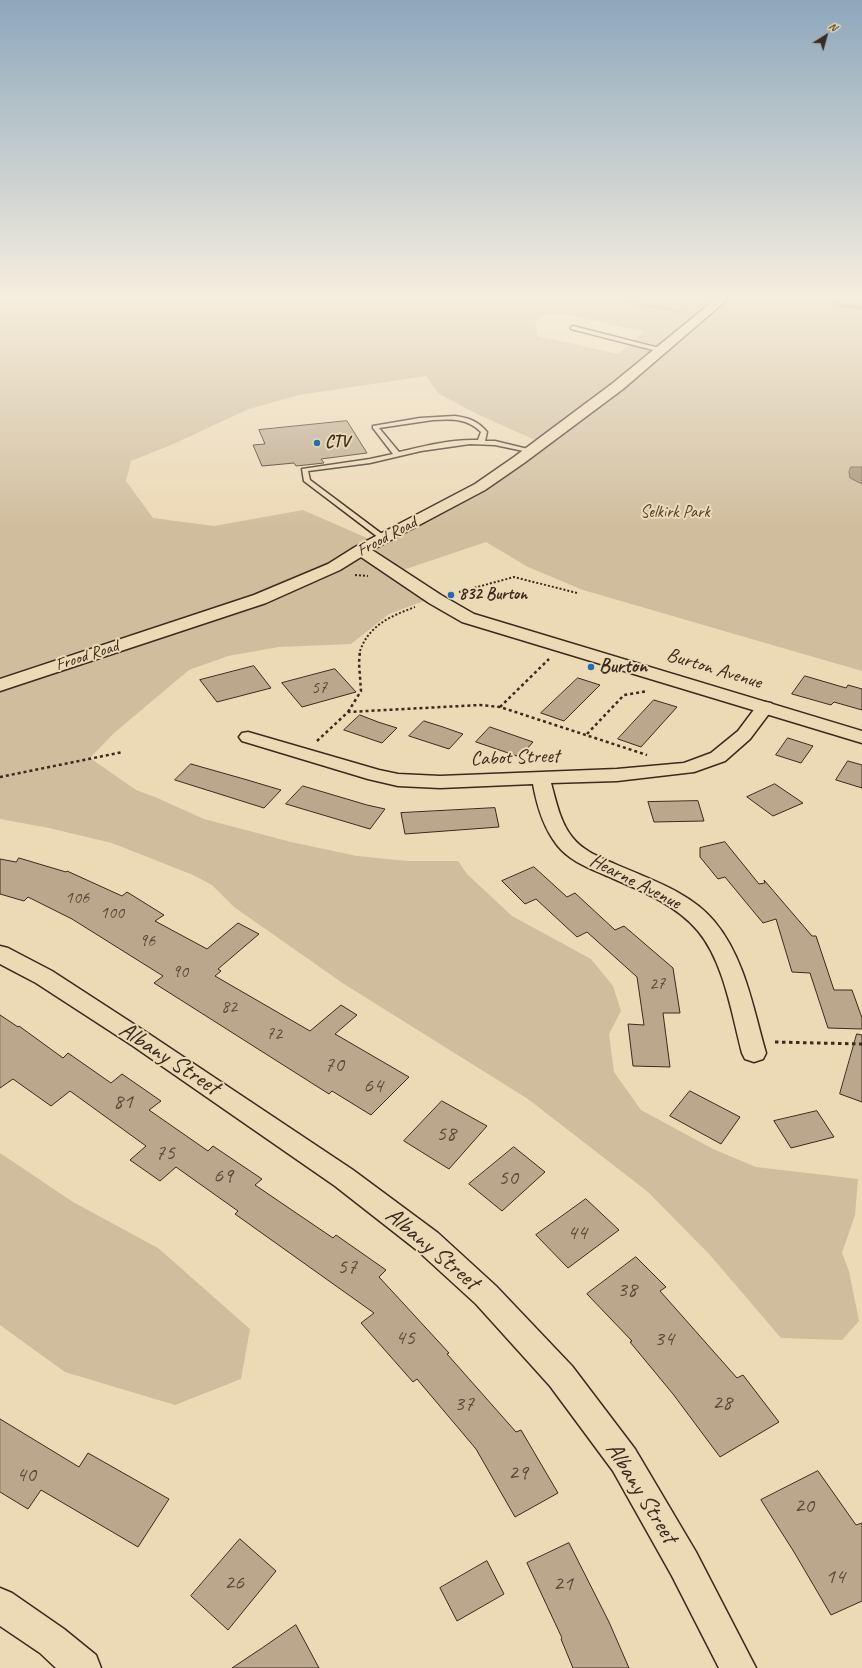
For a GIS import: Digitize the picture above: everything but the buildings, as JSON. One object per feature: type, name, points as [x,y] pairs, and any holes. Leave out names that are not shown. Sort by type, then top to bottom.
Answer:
[{"type":"street","name":"Frood Road","points":[[0,685],[260,599],[334,567],[361,550],[480,486],[533,451],[631,375]]},
{"type":"street","name":"Burton Avenue","points":[[361,550],[428,602],[468,618],[862,737]]},
{"type":"street","name":"Cabot Street","points":[[248,737],[376,775],[398,780],[440,782],[624,775],[687,768],[718,757],[744,735],[765,707]]},
{"type":"street","name":"Hearne Avenue","points":[[541,779],[550,817],[564,840],[573,851],[591,861],[673,899],[686,908],[706,926],[718,943],[730,967],[752,1047]]},
{"type":"street","name":"Albany Street","points":[[0,954],[44,977],[260,1120],[344,1178],[428,1242],[486,1295],[560,1376],[624,1460],[684,1564],[738,1668]]},
{"type":"street","points":[[0,1605],[52,1642],[83,1668]]},
{"type":"lane","points":[[397,454],[375,427],[450,418],[465,419],[477,424],[484,432],[481,442]]},
{"type":"lane","points":[[382,539],[306,481],[304,470],[370,461],[421,449],[463,443],[495,443],[533,451]]},
{"type":"path","points":[[303,753],[348,712],[361,690],[359,661],[362,640],[373,628],[391,616],[428,602],[514,577],[577,593]]},
{"type":"path","points":[[500,707],[553,654]]},
{"type":"path","points":[[587,734],[624,695],[654,689]]},
{"type":"path","points":[[348,712],[464,705],[500,707],[587,734],[687,768]]},
{"type":"path","points":[[0,777],[123,752]]},
{"type":"path","points":[[752,1047],[862,1044]]},
{"type":"green space","name":"Selkirk Park","points":[[0,375],[862,375],[862,671],[583,590],[528,567],[486,542],[394,573],[432,598],[389,614],[351,644],[279,647],[228,656],[189,670],[114,733],[90,758],[136,790],[204,819],[291,842],[357,856],[407,861],[458,861],[467,874],[512,916],[591,959],[613,986],[621,1011],[609,1034],[614,1072],[641,1110],[713,1149],[756,1167],[858,1179],[855,1215],[842,1253],[849,1271],[859,1321],[842,1340],[781,1338],[710,1255],[648,1192],[528,1099],[344,984],[234,907],[212,885],[193,875],[112,843],[49,828],[0,819]],"holes":[[[426,376],[439,394],[479,415],[542,443],[432,513],[376,542],[303,510],[214,526],[153,518],[126,481],[131,461],[171,445],[249,409],[299,395]]]},
{"type":"green space","points":[[0,1153],[73,1202],[158,1248],[250,1329],[241,1379],[175,1405],[65,1372],[0,1325]]},
{"type":"shaded area","points":[[851,467],[862,467],[862,484],[850,478],[849,472]]},
{"type":"place","name":"CTV","points":[[317,443]]},
{"type":"place","name":"832 Burton","points":[[451,595]]},
{"type":"place","name":"Burton","points":[[591,667]]}]
